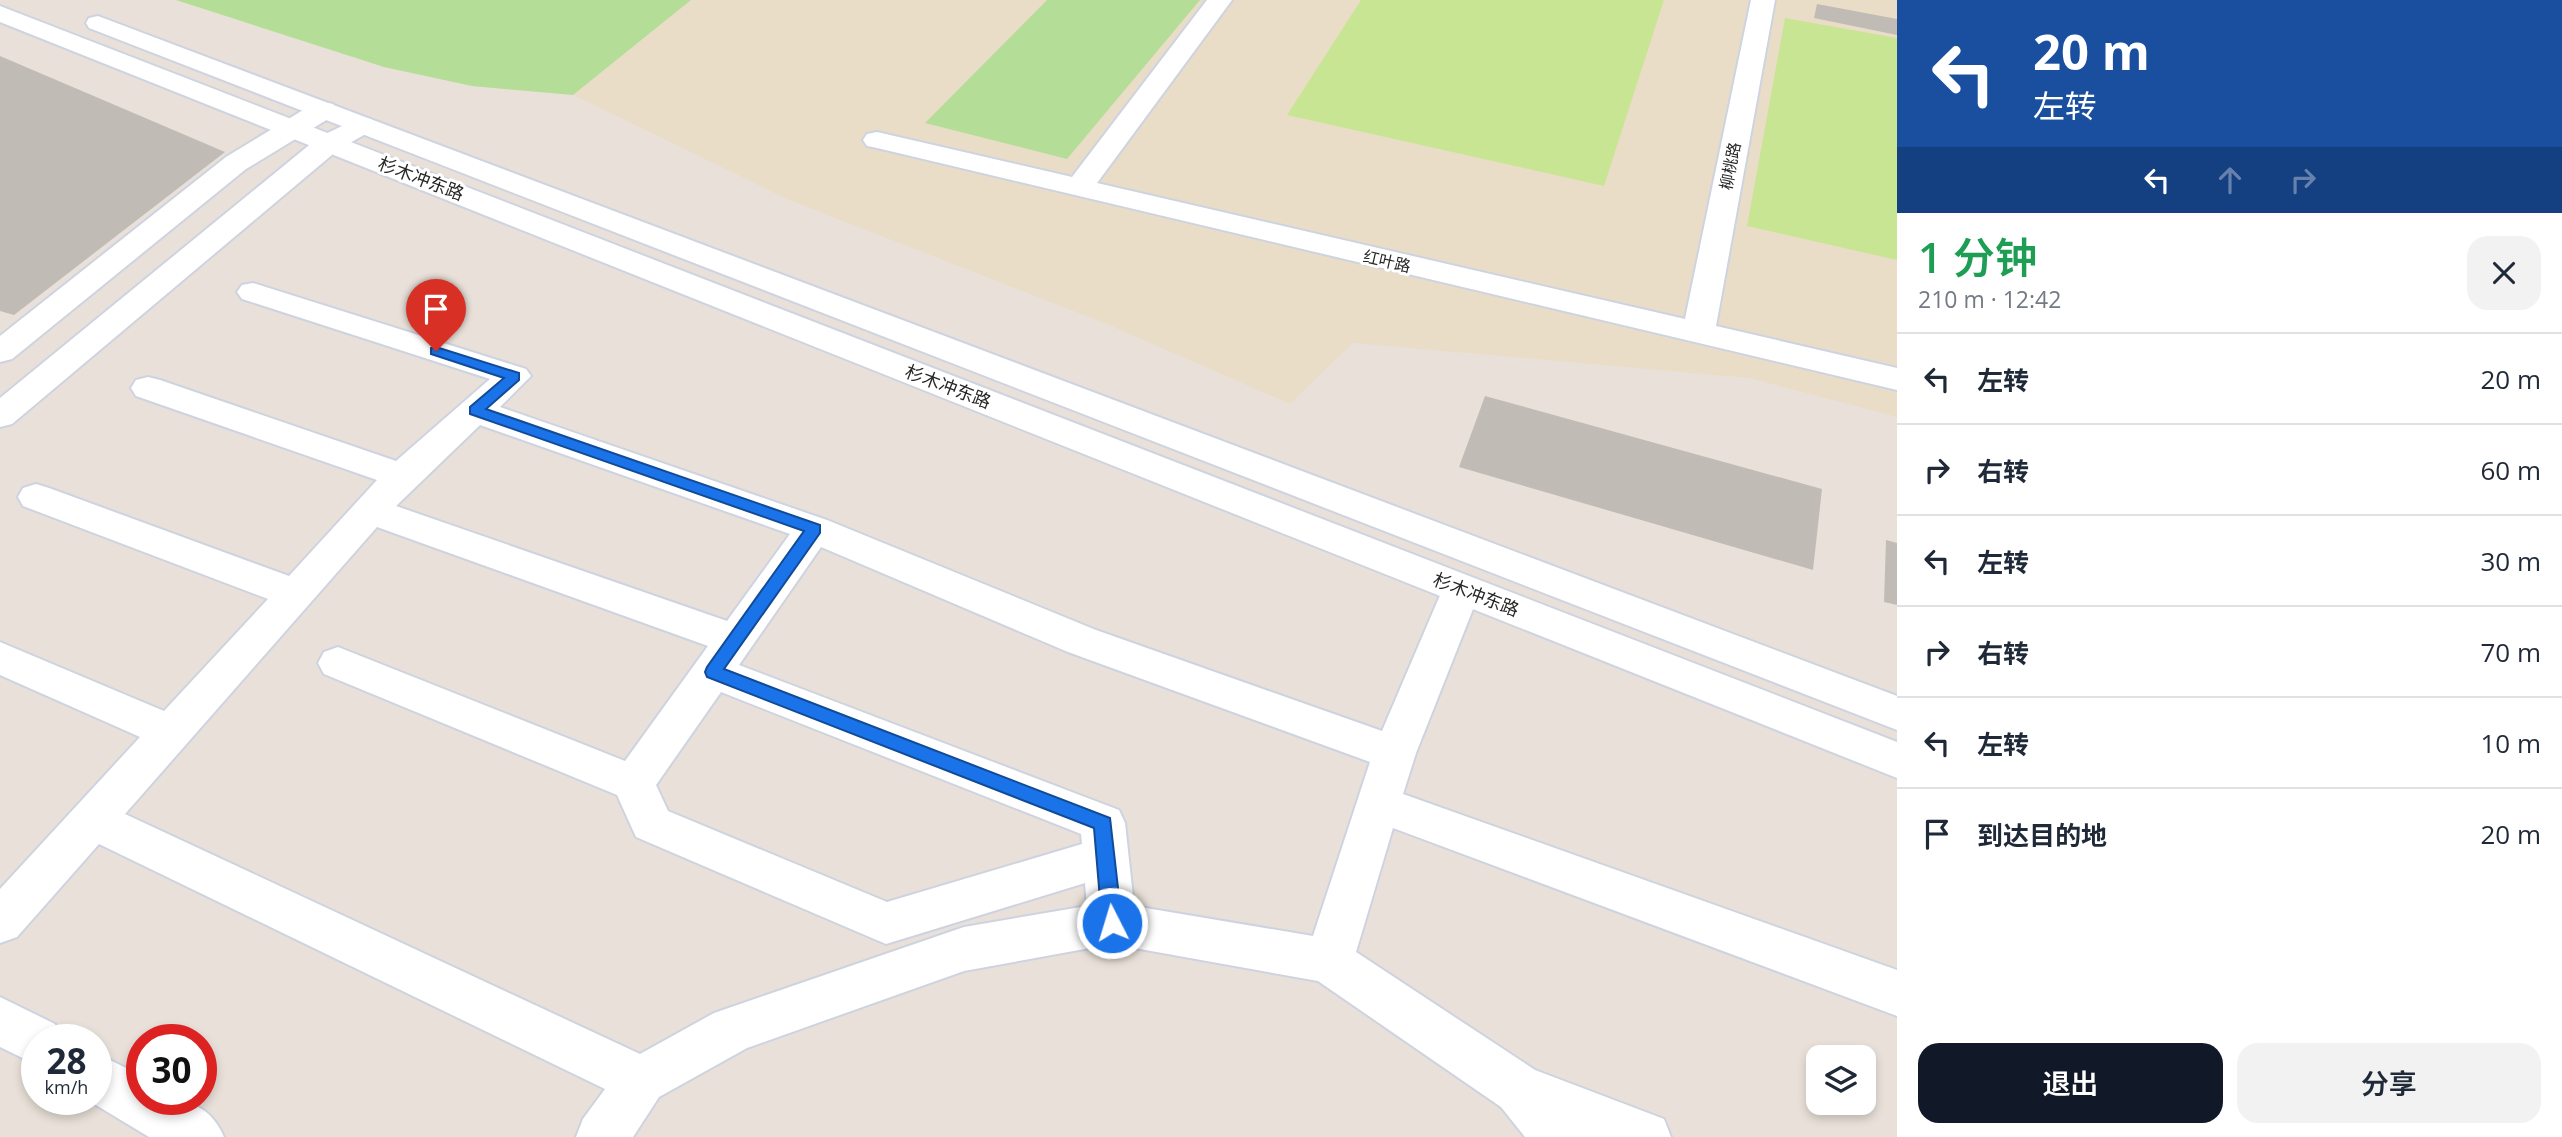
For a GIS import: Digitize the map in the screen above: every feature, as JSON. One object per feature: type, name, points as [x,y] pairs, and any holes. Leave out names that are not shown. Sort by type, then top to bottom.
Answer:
[{"type":"street","name":"杉木冲东路","points":[[38,0],[1897,713]]},
{"type":"street","points":[[1078,188],[1220,0]]},
{"type":"street","name":"柳桃路","points":[[1698,333],[1763,0]]},
{"type":"street","name":"杉木冲东路","points":[[0,13],[1897,761]]},
{"type":"street","points":[[0,352],[236,163],[323,110]]},
{"type":"street","points":[[0,416],[329,143],[361,125]]},
{"type":"street","name":"红叶路","points":[[877,140],[1897,379]]},
{"type":"street","points":[[8,899],[93,820],[402,476],[514,376],[253,292]]},
{"type":"street","points":[[148,388],[402,476]]},
{"type":"street","points":[[475,411],[814,529],[1082,641],[1394,753]]},
{"type":"street","points":[[36,497],[295,594]]},
{"type":"street","points":[[370,512],[725,656],[1103,823],[1112,923]]},
{"type":"street","points":[[633,783],[814,529]]},
{"type":"street","points":[[1329,961],[1394,753],[1461,589]]},
{"type":"street","points":[[0,658],[171,732]]},
{"type":"street","points":[[338,663],[633,783],[652,824],[886,923],[1105,857]]},
{"type":"street","points":[[1378,804],[1897,993]]},
{"type":"street","points":[[93,820],[641,1080]]},
{"type":"street","points":[[602,1137],[641,1080],[732,1030],[964,949],[1112,923],[1329,961],[1519,1089],[1645,1137]]},
{"type":"street","points":[[0,1020],[21,1032]]},
{"type":"street","points":[[112,1086],[198,1137]]},
{"type":"street","points":[[1519,1089],[1558,1137]]},
{"type":"shaded area","points":[[176,0],[1897,0],[1897,417],[1749,378],[1353,343],[1290,404],[1109,325],[789,200],[573,95],[472,86],[384,67]]},
{"type":"green space","points":[[176,0],[691,0],[573,95],[472,86],[384,67]]},
{"type":"green space","points":[[1047,0],[1200,0],[1067,159],[925,123]]},
{"type":"green space","points":[[1361,0],[1664,0],[1604,186],[1287,115]]},
{"type":"green space","points":[[1785,18],[1897,38],[1897,260],[1747,226]]},
{"type":"building","points":[[1817,4],[1897,19],[1897,35],[1814,18]]},
{"type":"building","points":[[0,56],[225,152],[14,315],[0,311]]},
{"type":"building","points":[[1485,396],[1822,489],[1813,570],[1459,467]]},
{"type":"building","points":[[1886,540],[1897,543],[1897,605],[1884,602]]},
{"type":"route","points":[[436,351],[514,376],[475,411],[814,529],[713,672],[1103,823],[1112,923]]}]
